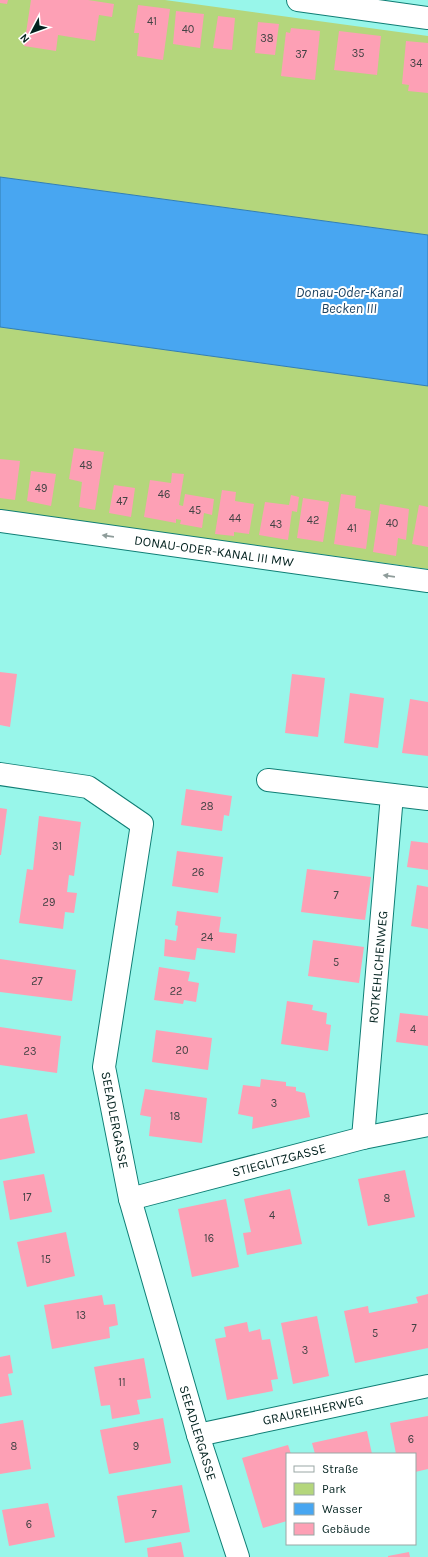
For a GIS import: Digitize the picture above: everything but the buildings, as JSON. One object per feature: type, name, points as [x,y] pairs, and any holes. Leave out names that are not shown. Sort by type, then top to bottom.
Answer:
[{"type":"street","points":[[298,0],[428,18]]},
{"type":"street","name":"DONAU-ODER-KANAL III MW","points":[[0,521],[428,581]]},
{"type":"street","name":"SEEADLERGASSE","points":[[0,774],[88,787],[142,824],[104,1067],[130,1199],[198,1435],[238,1557]]},
{"type":"street","points":[[268,780],[428,799]]},
{"type":"street","name":"ROTKEHLCHENWEG","points":[[363,1138],[392,795]]},
{"type":"street","name":"STIEGLITZGASSE","points":[[130,1199],[363,1138],[428,1125]]},
{"type":"street","name":"GRAUREIHERWEG","points":[[198,1435],[428,1386]]},
{"type":"green space","points":[[0,0],[165,0],[428,36],[428,235],[0,177]]},
{"type":"green space","points":[[0,327],[428,386],[428,569],[0,510]]},
{"type":"water","name":"Donau-Oder-Kanal Becken III","points":[[0,177],[428,235],[428,386],[0,327]]}]
